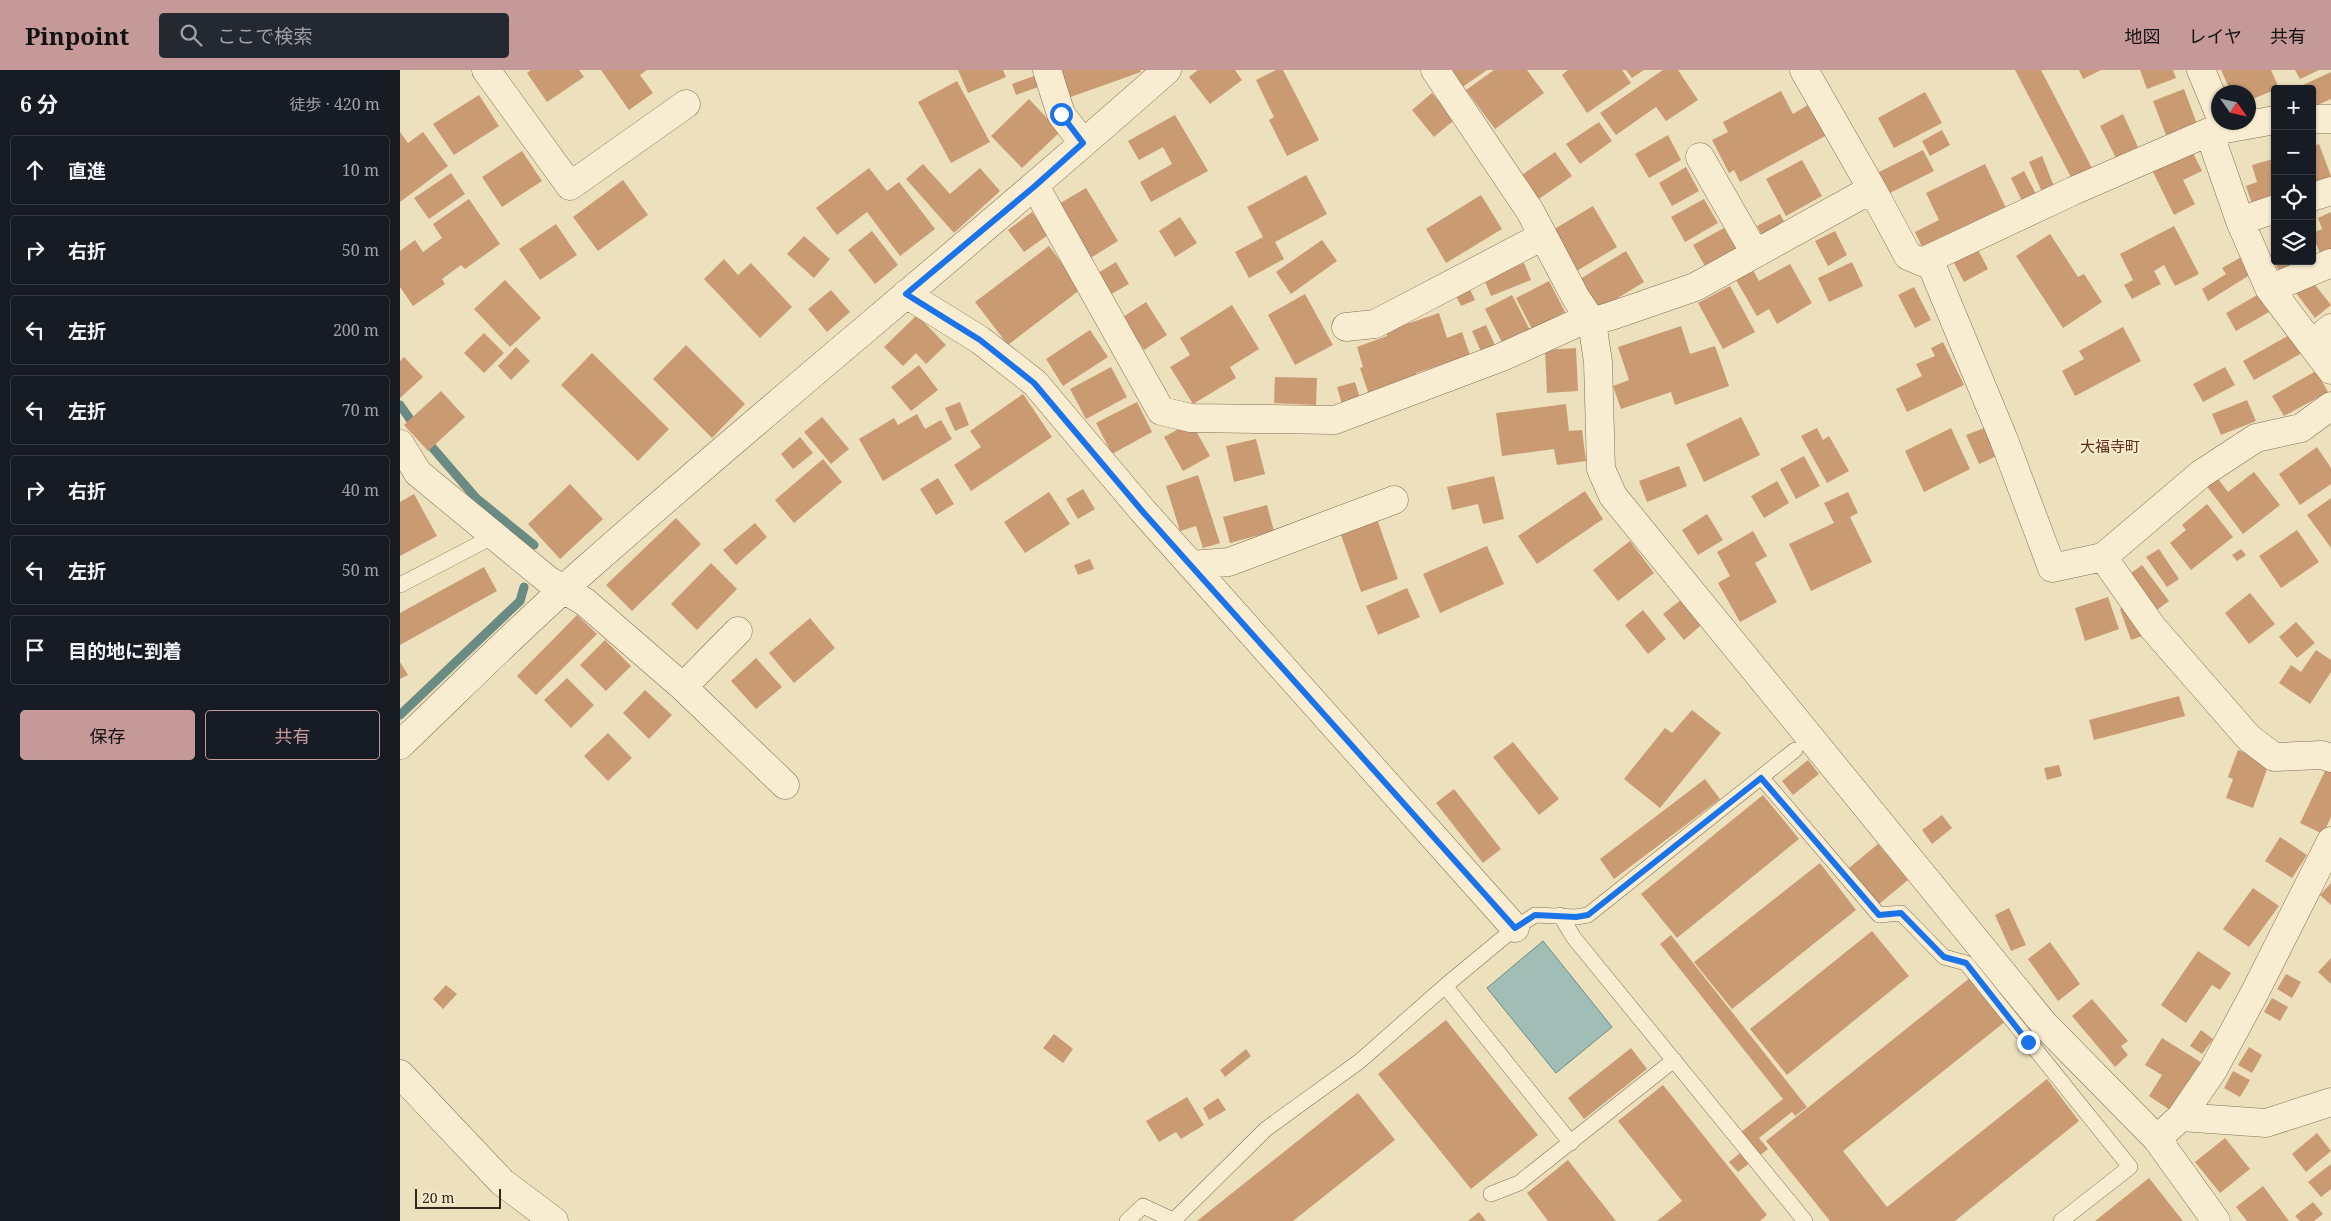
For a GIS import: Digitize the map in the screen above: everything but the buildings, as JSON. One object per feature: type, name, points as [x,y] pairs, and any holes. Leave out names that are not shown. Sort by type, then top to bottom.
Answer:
[{"type":"street","points":[[486,70],[570,186],[686,104]]},
{"type":"street","points":[[1047,70],[1061,114],[1083,143]]},
{"type":"street","points":[[1435,70],[1530,211],[1576,298],[1592,322],[1598,362],[1601,469],[1613,496],[2044,1024],[2157,1139],[2216,1221]]},
{"type":"street","points":[[1804,70],[1908,256],[1922,262],[2211,128]]},
{"type":"street","points":[[2201,70],[2211,100]]},
{"type":"street","points":[[400,745],[564,589],[906,294],[1035,186],[1164,71]]},
{"type":"street","points":[[2316,118],[2331,118]]},
{"type":"street","points":[[2256,121],[2271,120]]},
{"type":"street","points":[[2220,130],[2240,221],[2270,289],[2321,336],[2331,370]]},
{"type":"street","points":[[1700,156],[1754,254]]},
{"type":"street","points":[[1035,186],[1161,410],[1191,418],[1335,420],[1502,357],[1576,323],[1592,322],[1695,287],[1872,189]]},
{"type":"street","points":[[2316,196],[2331,191]]},
{"type":"street","points":[[2240,221],[2271,211]]},
{"type":"street","points":[[1346,327],[1375,324],[1544,236]]},
{"type":"street","points":[[1929,259],[2004,440],[2052,568],[2103,557],[2201,474],[2256,438],[2301,428],[2331,406]]},
{"type":"street","points":[[2270,289],[2331,263]]},
{"type":"street","points":[[906,294],[980,340],[1034,383],[1191,565],[1515,928]]},
{"type":"street","points":[[400,444],[409,478],[494,536],[548,580],[585,602],[683,687],[785,785]]},
{"type":"street","points":[[1191,565],[1228,562],[1394,500]]},
{"type":"street","points":[[2103,557],[2153,628],[2249,738],[2274,756],[2322,755],[2331,758]]},
{"type":"street","points":[[683,687],[738,631]]},
{"type":"street","points":[[2157,1139],[2181,1117],[2213,1070],[2250,1003],[2331,841]]},
{"type":"street","points":[[400,1074],[502,1182],[554,1221]]},
{"type":"street","points":[[2181,1117],[2266,1123],[2331,1102]]},
{"type":"lane","points":[[400,585],[494,536]]},
{"type":"lane","points":[[1127,1221],[1143,1206],[1175,1220],[1266,1129],[1360,1061],[1445,986],[1515,928],[1535,915],[1576,917],[1588,915],[1795,750]]},
{"type":"lane","points":[[1761,778],[1879,915],[1901,913],[1944,957],[1966,963],[2130,1167],[2061,1221]]},
{"type":"lane","points":[[1560,915],[1574,938],[1805,1221]]},
{"type":"lane","points":[[1445,986],[1570,1143]]},
{"type":"lane","points":[[1491,1194],[1520,1183],[1674,1060]]},
{"type":"water","points":[[1543,941],[1612,1027],[1556,1073],[1487,988]]},
{"type":"waterway","points":[[400,405],[417,429]]},
{"type":"waterway","points":[[425,439],[476,498],[534,545]]},
{"type":"waterway","points":[[400,715],[520,601],[524,587]]},
{"type":"district","name":"大福寺町","points":[[2110,447]]},
{"type":"route","points":[[1061,114],[1083,143],[1035,186],[906,294],[980,340],[1034,383],[1143,512],[1515,928],[1535,915],[1576,917],[1588,915],[1761,778],[1879,915],[1901,913],[1944,957],[1966,963],[2028,1042]]}]
